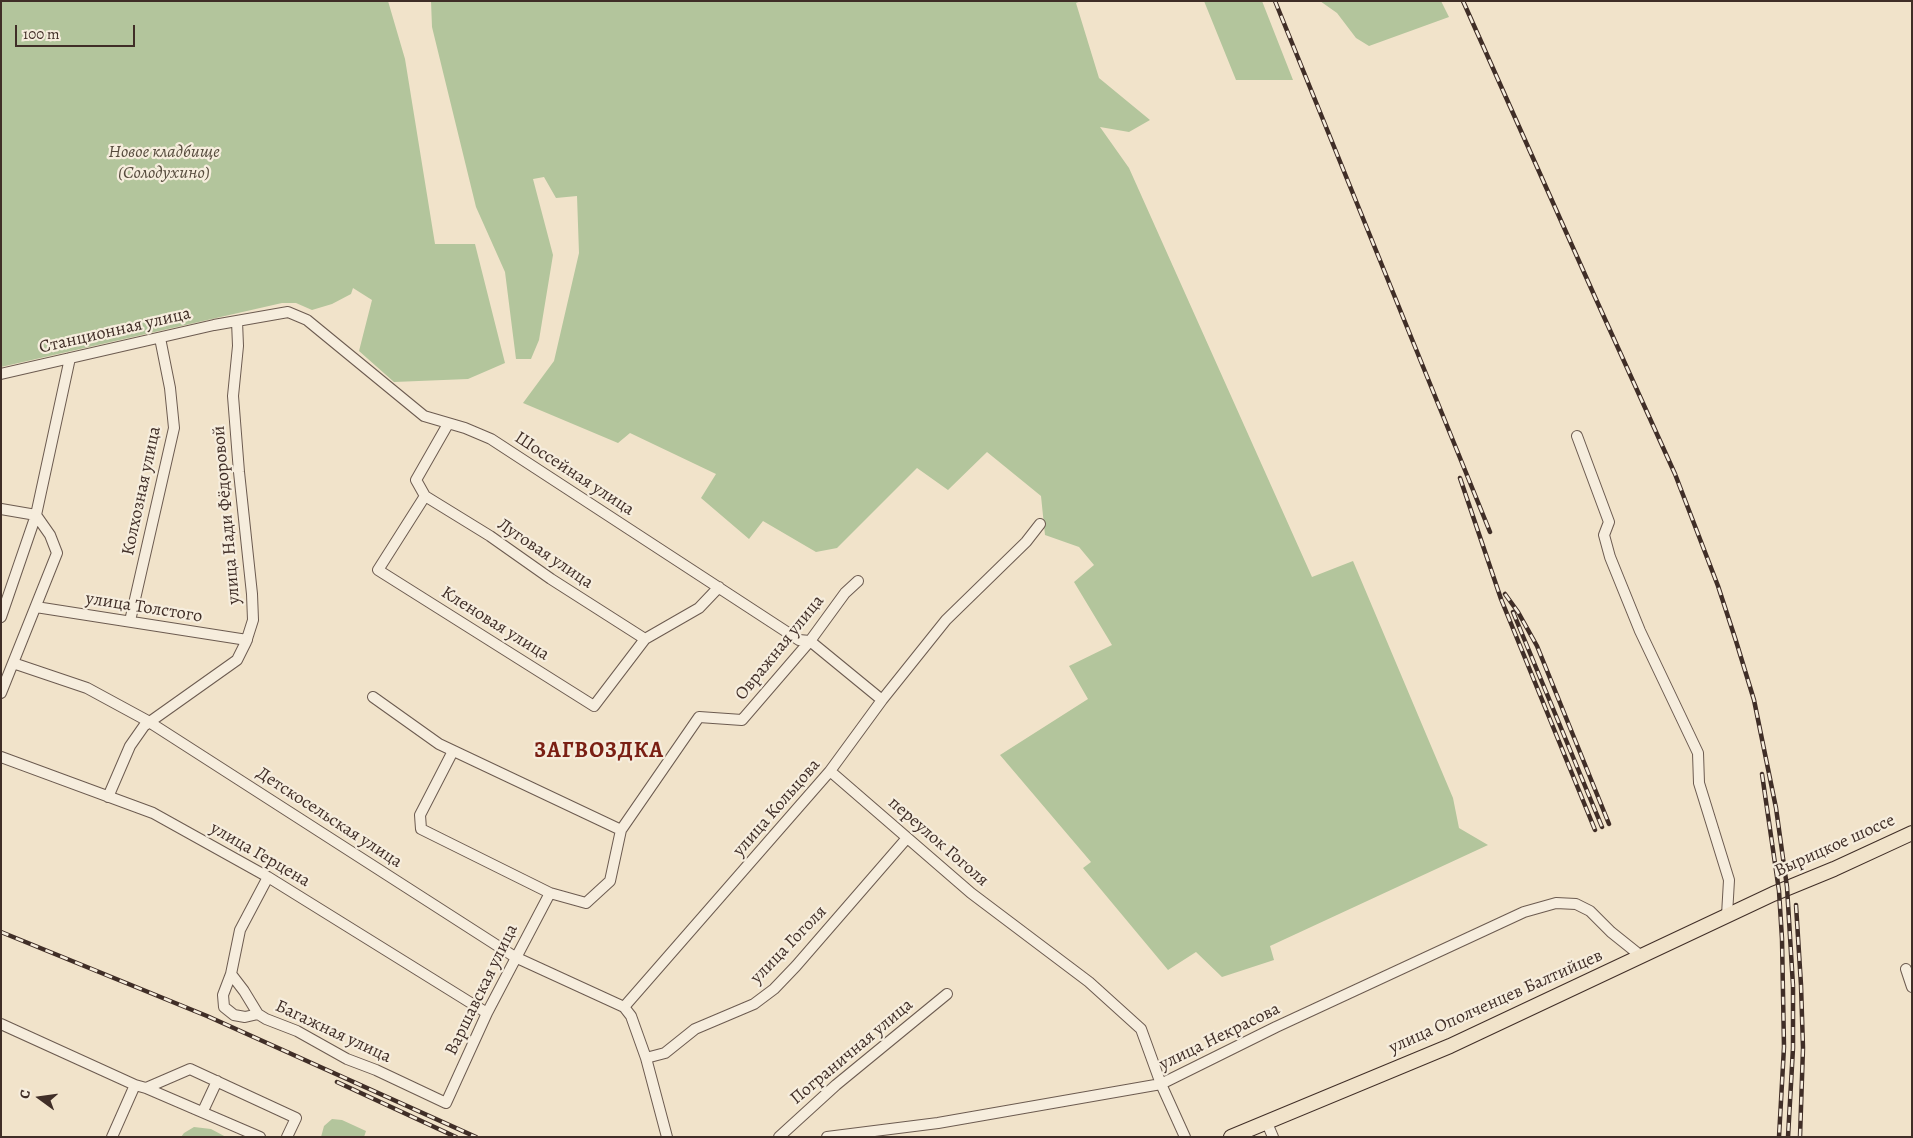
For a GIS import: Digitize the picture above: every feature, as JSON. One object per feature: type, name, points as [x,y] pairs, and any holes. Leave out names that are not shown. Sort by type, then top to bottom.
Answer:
[{"type":"main road","name":"Вырицкое шоссе","points":[[1773,894],[1834,869],[1912,833]]},
{"type":"main road","name":"улица Ополченцев Балтийцев","points":[[1231,1137],[1450,1046],[1773,894]]},
{"type":"street","name":"Шоссейная улица","points":[[237,321],[288,312],[307,320],[424,416],[465,428],[491,439],[719,586],[799,640],[810,641],[882,700]]},
{"type":"street","name":"Станционная улица","points":[[1,374],[237,321]]},
{"type":"street","name":"улица Нади Фёдоровой","points":[[108,797],[130,746],[144,726],[237,660],[253,620],[233,396],[238,346],[237,321]]},
{"type":"street","name":"Колхозная улица","points":[[130,621],[174,428],[170,388],[160,338]]},
{"type":"street","points":[[1,617],[36,515],[70,358]]},
{"type":"street","points":[[425,496],[416,480],[448,424]]},
{"type":"street","points":[[1577,436],[1609,522],[1604,535],[1610,557],[1640,631],[1698,753],[1700,783],[1728,880],[1727,916]]},
{"type":"street","name":"Кленовая улица","points":[[425,496],[378,570],[594,706],[645,639]]},
{"type":"street","name":"Луговая улица","points":[[425,496],[490,536],[551,579],[645,639]]},
{"type":"street","points":[[1,509],[36,515],[50,535],[57,553],[1,693]]},
{"type":"street","name":"улица Кольцова","points":[[624,1008],[830,771],[882,700],[946,620],[1026,542],[1040,524]]},
{"type":"street","name":"Овражная улица","points":[[550,892],[586,902],[610,881],[621,830],[699,717],[742,720],[810,641],[845,593],[858,581]]},
{"type":"street","points":[[645,639],[699,608],[719,586]]},
{"type":"street","name":"улица Толстого","points":[[36,607],[246,640]]},
{"type":"street","name":"Детскосельская улица","points":[[13,663],[87,688],[149,722],[516,957],[624,1008]]},
{"type":"street","points":[[373,697],[439,744],[621,830]]},
{"type":"street","points":[[453,750],[420,815],[421,829],[550,892]]},
{"type":"street","name":"улица Герцена","points":[[1,757],[153,814],[268,877],[487,1013]]},
{"type":"street","name":"переулок Гоголя","points":[[830,771],[971,893],[1089,982],[1141,1029],[1161,1084],[1185,1137]]},
{"type":"street","name":"улица Гоголя","points":[[646,1058],[665,1053],[695,1029],[754,1004],[774,989],[907,838]]},
{"type":"street","name":"Багажная улица","points":[[268,877],[240,930],[234,950],[231,974],[222,1001],[224,1007],[229,1012],[245,1017],[258,1014],[298,1031],[347,1058],[446,1103]]},
{"type":"street","name":"Варшавская улица","points":[[446,1103],[487,1013],[550,892]]},
{"type":"street","name":"улица Некрасова","points":[[827,1137],[938,1123],[1161,1084],[1276,1027],[1524,912],[1556,903],[1576,904],[1590,911],[1611,932],[1641,956]]},
{"type":"street","points":[[1906,969],[1912,987]]},
{"type":"street","points":[[231,974],[258,1014]]},
{"type":"street","points":[[226,988],[238,984]]},
{"type":"street","name":"Пограничная улица","points":[[780,1137],[836,1085],[947,994]]},
{"type":"street","points":[[624,1008],[631,1016],[646,1058],[667,1137]]},
{"type":"street","points":[[1,1024],[135,1085],[203,1111],[260,1137]]},
{"type":"street","points":[[146,1088],[190,1069],[296,1118],[287,1137]]},
{"type":"street","points":[[203,1111],[216,1081]]},
{"type":"street","points":[[112,1137],[135,1085]]},
{"type":"street","points":[[1267,1123],[1273,1137]]},
{"type":"green space","name":"Новое кладбище (Солодухино)","points":[[1,1],[388,1],[405,59],[435,244],[475,244],[505,363],[468,379],[394,382],[359,351],[372,300],[353,288],[351,294],[332,304],[312,310],[296,303],[282,303],[1,367]]},
{"type":"green space","points":[[431,1],[1081,1],[1076,3],[1099,78],[1150,120],[1129,132],[1100,127],[1129,168],[1312,577],[1353,561],[1453,798],[1459,828],[1488,845],[1270,946],[1274,960],[1222,977],[1196,952],[1168,970],[1083,868],[1091,862],[1000,755],[1088,699],[1069,666],[1112,645],[1074,582],[1094,565],[1079,547],[1045,535],[1041,496],[987,452],[948,490],[917,468],[837,548],[816,552],[763,521],[749,539],[701,498],[716,474],[630,433],[618,443],[523,403],[554,361],[579,253],[577,196],[556,198],[544,177],[533,179],[553,255],[539,340],[531,359],[516,359],[505,272],[476,207],[432,27]]},
{"type":"green space","points":[[1204,1],[1262,1],[1293,80],[1236,80]]},
{"type":"green space","points":[[1320,1],[1441,1],[1449,17],[1369,46],[1356,38],[1337,13]]},
{"type":"green space","points":[[332,1119],[342,1120],[366,1131],[364,1137],[321,1137],[324,1126]]},
{"type":"green space","points":[[194,1127],[211,1129],[226,1137],[181,1137]]},
{"type":"railway","points":[[1275,1],[1490,532]]},
{"type":"railway","points":[[1463,1],[1675,474],[1718,586],[1754,700],[1776,808],[1787,887],[1793,986],[1793,1048],[1788,1137]]},
{"type":"railway","points":[[1460,478],[1501,599],[1595,830]]},
{"type":"railway","points":[[1505,594],[1518,612],[1537,646],[1609,824]]},
{"type":"railway","points":[[1513,612],[1602,827]]},
{"type":"railway","points":[[1762,774],[1779,891],[1782,939],[1784,1047],[1779,1137]]},
{"type":"railway","points":[[1796,905],[1803,1048],[1800,1137]]},
{"type":"railway","points":[[1,932],[207,1016],[476,1137]]},
{"type":"railway","points":[[337,1082],[456,1137]]},
{"type":"district","name":"ЗАГВОЗДКА","points":[[599,752]]}]
